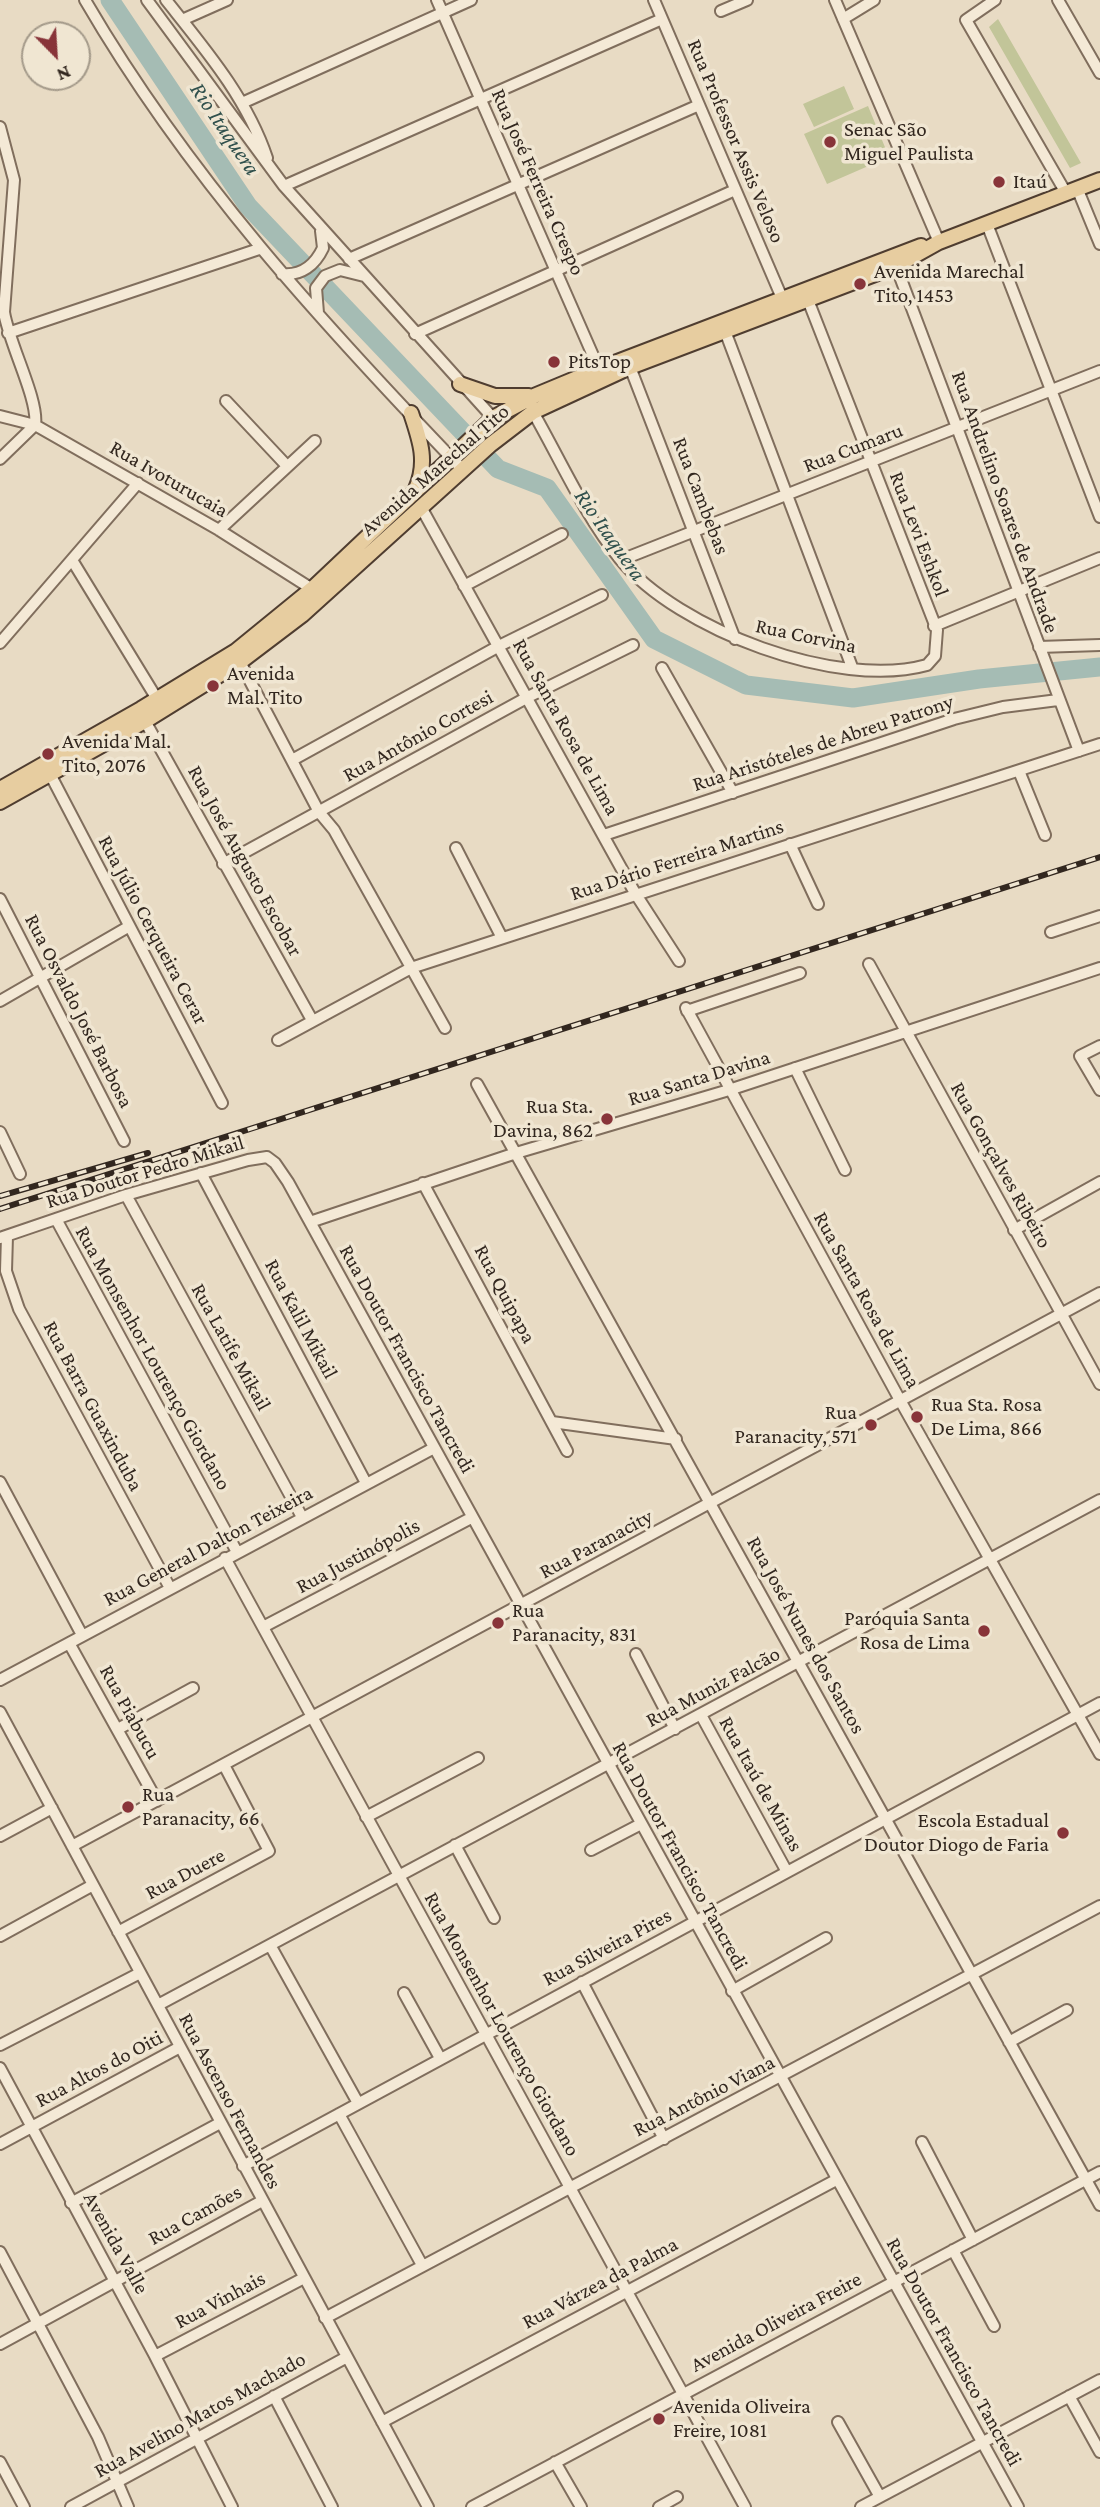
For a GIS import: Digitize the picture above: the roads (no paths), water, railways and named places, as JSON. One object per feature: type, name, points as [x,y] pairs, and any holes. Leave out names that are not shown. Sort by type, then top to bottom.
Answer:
[{"type":"main road","name":"Avenida Marechal Tito","points":[[0,789],[236,650],[312,589],[413,496],[454,454],[493,432],[601,374],[630,367],[896,266],[903,257],[1100,180]]},
{"type":"main road","name":"Avenida Marechal Tito","points":[[0,802],[145,721],[240,662],[302,615],[422,509],[468,465],[493,432],[534,396],[601,374],[892,255],[939,242]]},
{"type":"main road","points":[[755,320],[770,312],[782,298]]},
{"type":"main road","points":[[460,384],[495,396],[534,396]]},
{"type":"main road","points":[[411,413],[423,457],[422,475],[413,496]]},
{"type":"street","points":[[85,0],[179,147],[259,249],[411,413],[468,465]]},
{"type":"street","points":[[147,0],[284,186],[460,384],[493,432]]},
{"type":"street","points":[[166,0],[242,103],[255,126],[270,167]]},
{"type":"street","points":[[182,20],[227,0]]},
{"type":"street","name":"Rua José Ferreira Crespo","points":[[437,0],[601,374]]},
{"type":"street","points":[[242,103],[471,0]]},
{"type":"street","name":"Rua Professor Assis Veloso","points":[[654,0],[782,298]]},
{"type":"street","points":[[721,11],[747,0]]},
{"type":"street","points":[[835,0],[939,242]]},
{"type":"street","points":[[843,19],[874,0]]},
{"type":"street","points":[[995,0],[967,19],[1072,191],[1100,244]]},
{"type":"street","points":[[1058,0],[1100,73]]},
{"type":"street","points":[[284,186],[662,19]]},
{"type":"street","points":[[349,259],[699,105]]},
{"type":"street","points":[[0,128],[14,180],[4,291],[8,333],[35,407],[35,425],[0,459]]},
{"type":"street","points":[[415,334],[735,190]]},
{"type":"street","points":[[987,224],[1100,517]]},
{"type":"street","points":[[282,274],[302,273],[320,254],[323,247],[321,230]]},
{"type":"street","points":[[8,333],[259,249]]},
{"type":"street","name":"Rua Andrelino Soares de Andrade","points":[[896,266],[1079,751]]},
{"type":"street","points":[[318,315],[316,288],[335,271],[346,270],[366,278]]},
{"type":"street","name":"Rua Levi Eshkol","points":[[808,300],[934,626]]},
{"type":"street","points":[[725,331],[852,667]]},
{"type":"street","name":"Rua Cambebas","points":[[630,367],[735,639]]},
{"type":"street","name":"Rua Cumaru","points":[[621,560],[1100,371]]},
{"type":"street","points":[[226,401],[287,466]]},
{"type":"street","name":"Rua Corvina","points":[[533,412],[589,513],[621,560],[646,585],[672,604],[735,639],[790,657],[852,667],[891,669],[927,665],[935,656],[937,637],[934,626]]},
{"type":"street","name":"Rua Ivoturucaia","points":[[0,416],[35,425],[138,482],[312,589]]},
{"type":"street","points":[[219,530],[315,441]]},
{"type":"street","points":[[0,643],[138,482]]},
{"type":"street","name":"Rua Santa Rosa de Lima","points":[[422,509],[635,893],[679,961]]},
{"type":"street","points":[[464,586],[562,534]]},
{"type":"street","points":[[934,626],[1100,558]]},
{"type":"street","points":[[72,560],[156,699]]},
{"type":"street","points":[[294,759],[499,646],[601,595]]},
{"type":"street","name":"Rua Antônio Cortesi","points":[[223,864],[528,697],[633,645]]},
{"type":"street","points":[[1041,652],[1100,645]]},
{"type":"street","points":[[240,662],[294,759],[319,812],[334,830],[444,1028]]},
{"type":"street","points":[[662,668],[733,793]]},
{"type":"street","name":"Rua Aristóteles de Abreu Patrony","points":[[604,835],[964,716],[1057,696]]},
{"type":"street","name":"Rua José Augusto Escobar","points":[[145,721],[312,1020]]},
{"type":"street","name":"Rua Dário Ferreira Martins","points":[[278,1040],[411,968],[501,936],[1100,744]]},
{"type":"street","points":[[1019,771],[1045,835]]},
{"type":"street","name":"Rua Júlio Cerqueira Cerar","points":[[50,774],[222,1103]]},
{"type":"street","points":[[790,844],[818,904]]},
{"type":"street","points":[[456,848],[501,936]]},
{"type":"street","name":"Rua Osvaldo José Barbosa","points":[[0,899],[124,1141]]},
{"type":"street","points":[[1051,932],[1100,916]]},
{"type":"street","points":[[0,1000],[128,927]]},
{"type":"street","name":"Rua Gonçalves Ribeiro","points":[[869,964],[1100,1384]]},
{"type":"street","name":"Rua Santa Davina","points":[[310,1222],[516,1153],[729,1090],[1100,968]]},
{"type":"street","name":"Rua Santa Rosa de Lima","points":[[800,973],[686,1010],[901,1402],[1100,1754]]},
{"type":"street","points":[[1100,1046],[1080,1056],[1100,1090]]},
{"type":"street","points":[[795,1068],[845,1170]]},
{"type":"street","name":"Rua José Nunes dos Santos","points":[[477,1084],[1100,2204]]},
{"type":"street","points":[[1,1135],[20,1174]]},
{"type":"street","name":"Rua Doutor Pedro Mikail","points":[[4,1237],[126,1195],[267,1157],[281,1171],[310,1222]]},
{"type":"street","name":"Rua Kalil Mikail","points":[[201,1173],[366,1483]]},
{"type":"street","points":[[1014,1230],[1100,1182]]},
{"type":"street","name":"Rua Quipapa","points":[[423,1184],[567,1451]]},
{"type":"street","name":"Rua Latife Mikail","points":[[126,1195],[302,1517]]},
{"type":"street","name":"Rua Monsenhor Lourenço Giordano","points":[[56,1219],[237,1552]]},
{"type":"street","name":"Rua Doutor Francisco Tancredi","points":[[310,1222],[1018,2507]]},
{"type":"street","name":"Rua Barra Guaxinduba","points":[[4,1237],[8,1282],[19,1309],[170,1588]]},
{"type":"street","name":"Rua Paranacity","points":[[72,1846],[1100,1293]]},
{"type":"street","points":[[552,1422],[676,1439]]},
{"type":"street","name":"Rua General Dalton Teixeira","points":[[0,1679],[434,1448]]},
{"type":"street","points":[[0,1482],[82,1635]]},
{"type":"street","name":"Rua Muniz Falcão","points":[[158,2005],[1100,1500]]},
{"type":"street","name":"Rua Justinópolis","points":[[263,1627],[471,1518]]},
{"type":"street","name":"Rua Monsenhor Lourenço Giordano","points":[[225,1558],[745,2507]]},
{"type":"street","name":"Rua Piabucu","points":[[69,1643],[157,1801]]},
{"type":"street","points":[[636,1654],[675,1729]]},
{"type":"street","points":[[118,1729],[193,1688]]},
{"type":"street","name":"Rua Silveira Pires","points":[[243,2166],[1100,1703]]},
{"type":"street","name":"Rua Ascenso Fernandes","points":[[0,1712],[5,1732],[52,1808],[428,2507]]},
{"type":"street","name":"Rua Itaú de Minas","points":[[701,1715],[787,1872]]},
{"type":"street","points":[[366,1817],[478,1758]]},
{"type":"street","name":"Rua Duere","points":[[118,1932],[269,1849],[224,1765]]},
{"type":"street","points":[[0,1836],[52,1808]]},
{"type":"street","points":[[591,1850],[641,1824]]},
{"type":"street","points":[[455,1846],[494,1918]]},
{"type":"street","points":[[0,1936],[93,1885]]},
{"type":"street","name":"Rua Antônio Viana","points":[[325,2318],[781,2078],[1100,1906]]},
{"type":"street","points":[[732,1991],[826,1938]]},
{"type":"street","points":[[270,1945],[358,2103]]},
{"type":"street","points":[[0,2045],[141,1973]]},
{"type":"street","points":[[582,1982],[664,2138]]},
{"type":"street","points":[[404,1993],[440,2058]]},
{"type":"street","points":[[1009,2042],[1067,2010]]},
{"type":"street","name":"Rua Altos do Oiti","points":[[0,2144],[180,2047]]},
{"type":"street","name":"Avenida Valle","points":[[0,2068],[155,2356],[232,2507]]},
{"type":"street","points":[[339,2113],[422,2265]]},
{"type":"street","points":[[71,2203],[220,2123]]},
{"type":"street","points":[[922,2142],[973,2240]]},
{"type":"street","name":"Avenida Oliveira Freire","points":[[472,2507],[1100,2172]]},
{"type":"street","name":"Rua Várzea da Palma","points":[[382,2422],[836,2180]]},
{"type":"street","name":"Rua Camões","points":[[0,2344],[262,2200]]},
{"type":"street","points":[[953,2250],[994,2326]]},
{"type":"street","points":[[0,2252],[98,2437],[128,2507]]},
{"type":"street","name":"Rua Vinhais","points":[[155,2356],[304,2278]]},
{"type":"street","name":"Rua Avelino Matos Machado","points":[[71,2507],[347,2357]]},
{"type":"street","points":[[861,2507],[1100,2380]]},
{"type":"street","points":[[274,2396],[332,2507]]},
{"type":"street","points":[[1069,2396],[1100,2452]]},
{"type":"street","points":[[838,2422],[880,2497]]},
{"type":"street","points":[[0,2462],[24,2507]]},
{"type":"street","points":[[555,2462],[581,2507]]},
{"type":"street","points":[[659,2507],[677,2497]]},
{"type":"waterway","name":"Rio Itaquera","points":[[110,0],[248,206],[498,469],[547,488],[654,639],[746,685],[853,698],[979,679],[1100,667]]},
{"type":"railway","points":[[0,1209],[1100,857]]},
{"type":"railway","points":[[0,1196],[148,1153]]},
{"type":"place","name":"Senac São Miguel Paulista","points":[[830,142]]},
{"type":"place","name":"Itaú","points":[[999,182]]},
{"type":"place","name":"Avenida Marechal Tito, 1453","points":[[860,284]]},
{"type":"place","name":"PitsTop","points":[[554,362]]},
{"type":"place","name":"Avenida Mal. Tito","points":[[213,686]]},
{"type":"place","name":"Avenida Mal. Tito, 2076","points":[[48,754]]},
{"type":"place","name":"Rua Sta. Davina, 862","points":[[607,1119]]},
{"type":"place","name":"Rua Sta. Rosa De Lima, 866","points":[[917,1417]]},
{"type":"place","name":"Rua Paranacity, 571","points":[[871,1425]]},
{"type":"place","name":"Rua Paranacity, 831","points":[[498,1623]]},
{"type":"place","name":"Paróquia Santa Rosa de Lima","points":[[984,1631]]},
{"type":"place","name":"Rua Paranacity, 66","points":[[128,1807]]},
{"type":"place","name":"Escola Estadual Doutor Diogo de Faria","points":[[1063,1833]]},
{"type":"place","name":"Avenida Oliveira Freire, 1081","points":[[659,2419]]}]
